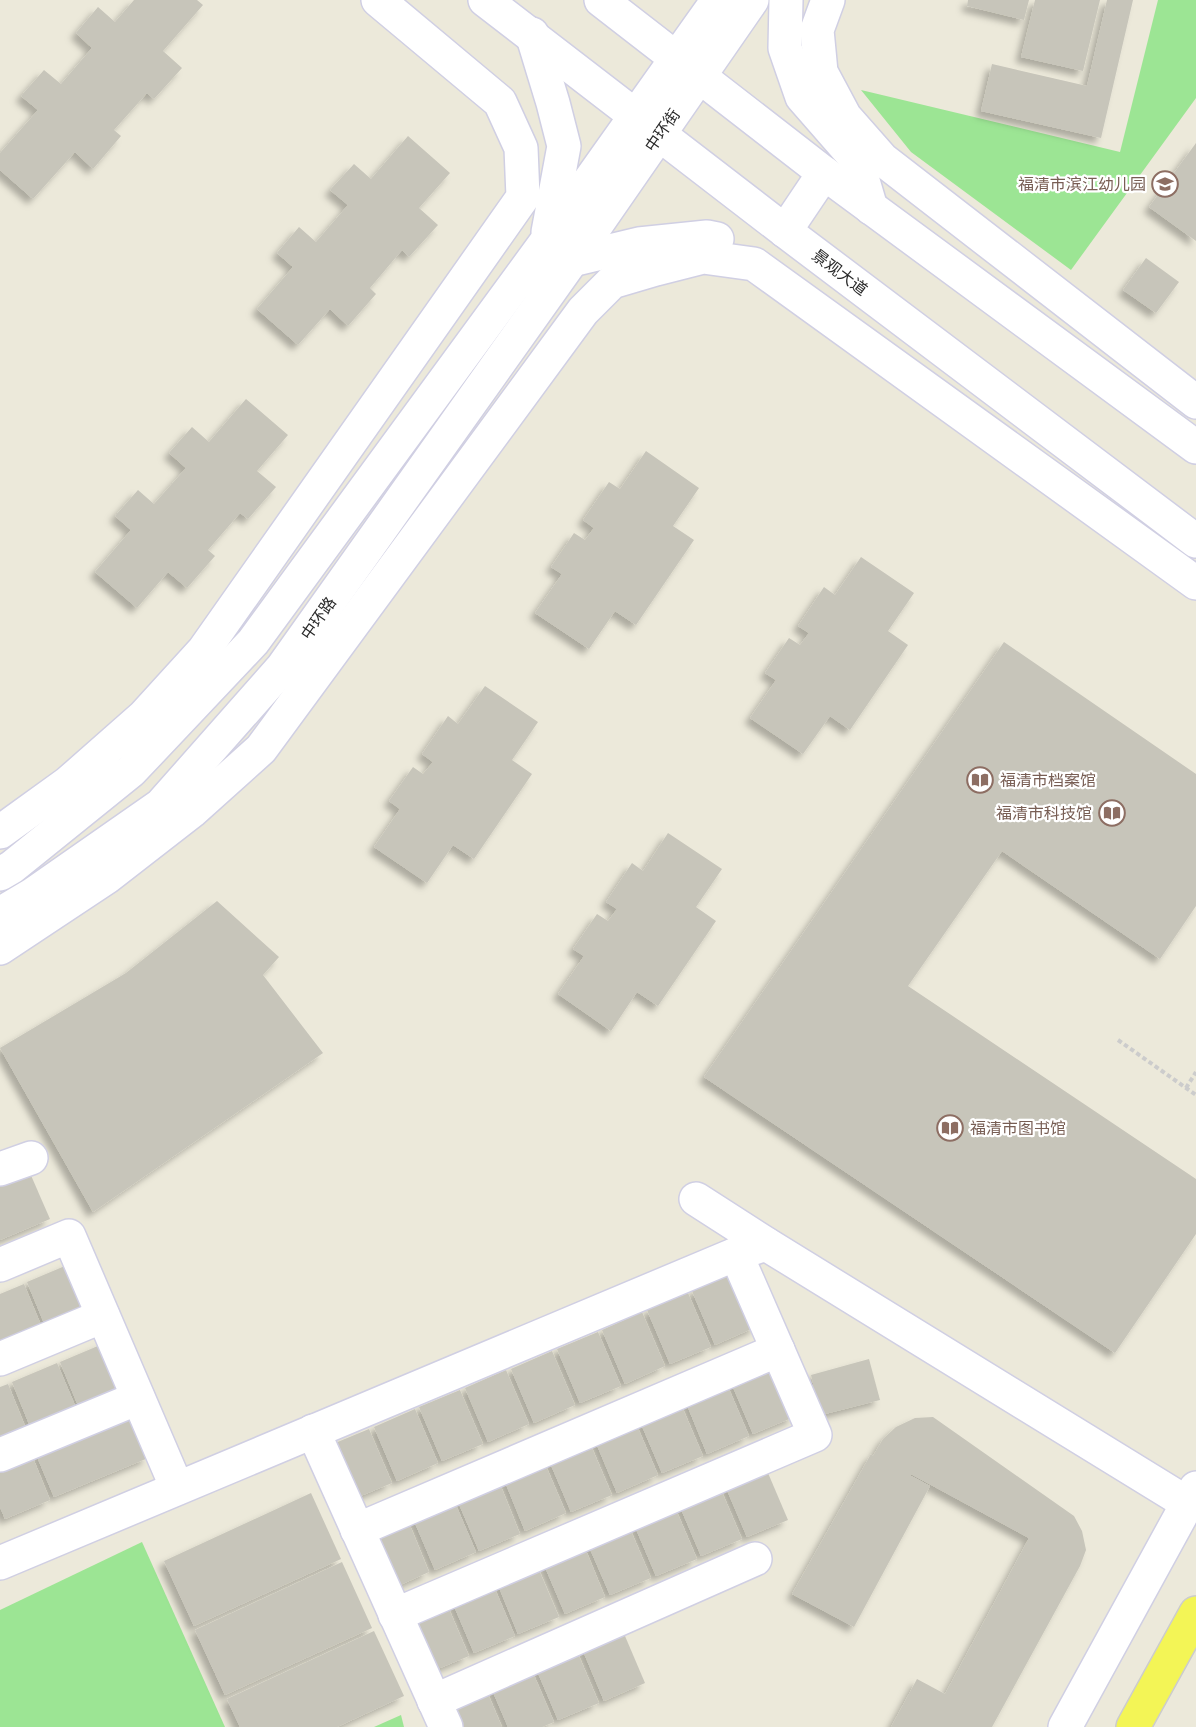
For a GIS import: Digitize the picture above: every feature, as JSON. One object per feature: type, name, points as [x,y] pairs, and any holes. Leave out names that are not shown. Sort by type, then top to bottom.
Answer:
[{"type":"main road","points":[[1133,1727],[1196,1613]]},
{"type":"street","points":[[0,832],[68,783],[143,717],[204,650],[524,197],[522,148],[500,102],[378,0]]},
{"type":"street","name":"景观大道","points":[[485,0],[785,231],[1196,541]]},
{"type":"street","points":[[601,0],[824,173],[1196,447]]},
{"type":"street","name":"中环街","points":[[688,67],[718,0]]},
{"type":"street","name":"中环街","points":[[559,251],[688,67],[753,0]]},
{"type":"street","points":[[786,0],[785,48],[802,97],[857,160],[871,208]]},
{"type":"street","points":[[828,0],[817,30],[821,72],[845,117],[882,159],[1196,402]]},
{"type":"street","points":[[0,874],[12,867],[131,771],[253,642],[559,251],[564,146],[532,34]]},
{"type":"street","points":[[785,231],[824,173]]},
{"type":"street","points":[[559,251],[707,237],[757,245],[826,261]]},
{"type":"street","name":"中环路","points":[[0,914],[33,895],[161,805],[282,668],[559,251]]},
{"type":"street","points":[[0,948],[107,877],[192,811],[261,749],[583,311],[612,282],[703,257],[754,264],[1196,583]]},
{"type":"street","points":[[0,1169],[31,1158]]},
{"type":"street","points":[[696,1199],[751,1249],[1192,1496],[1065,1727]]},
{"type":"street","points":[[0,1265],[69,1236],[177,1488]]},
{"type":"street","points":[[395,1615],[815,1435],[778,1350],[751,1249]]},
{"type":"street","points":[[0,1563],[751,1249]]},
{"type":"street","points":[[0,1359],[103,1316]]},
{"type":"street","points":[[357,1530],[778,1350]]},
{"type":"street","points":[[0,1455],[138,1398]]},
{"type":"street","points":[[313,1431],[440,1714],[755,1559]]},
{"type":"path","points":[[1118,1040],[1196,1095]]},
{"type":"path","points":[[1186,1088],[1196,1072]]},
{"type":"green space","points":[[1158,0],[1196,0],[1196,98],[1071,270],[911,152],[861,90],[1120,152]]},
{"type":"green space","points":[[142,1542],[225,1727],[0,1727],[0,1610]]},
{"type":"green space","points":[[401,1715],[404,1727],[374,1727]]},
{"type":"building","points":[[134,0],[197,0],[203,5],[163,51],[182,68],[154,99],[147,93],[114,130],[121,136],[93,169],[75,152],[33,199],[0,170],[0,153],[38,110],[21,96],[44,70],[61,84],[92,48],[76,33],[98,7],[115,22]]},
{"type":"building","points":[[968,0],[1029,0],[1024,20],[967,6]]},
{"type":"building","points":[[1035,0],[1100,0],[1083,71],[1021,57]]},
{"type":"building","points":[[1107,0],[1133,0],[1101,138],[981,111],[992,64],[1087,86]]},
{"type":"building","points":[[408,136],[450,173],[419,208],[438,225],[409,257],[402,250],[370,288],[376,294],[348,326],[330,309],[298,345],[257,309],[293,267],[277,253],[299,227],[316,242],[348,205],[330,190],[354,164],[371,179]]},
{"type":"building","points":[[1196,143],[1196,241],[1149,207]]},
{"type":"building","points":[[1146,258],[1179,282],[1156,313],[1123,290]]},
{"type":"building","points":[[246,399],[288,435],[257,471],[276,487],[248,519],[240,513],[208,550],[215,556],[187,588],[168,572],[137,608],[95,572],[131,530],[115,516],[138,490],[154,504],[186,468],[169,453],[192,427],[209,442]]},
{"type":"building","points":[[646,451],[699,488],[673,526],[694,540],[636,625],[615,611],[589,649],[535,613],[562,574],[551,567],[574,533],[585,540],[594,528],[583,520],[609,482],[620,489]]},
{"type":"building","points":[[861,557],[914,593],[888,631],[908,645],[850,730],[830,716],[803,754],[750,718],[776,680],[765,673],[789,638],[800,645],[809,633],[798,626],[824,587],[835,595]]},
{"type":"building","points":[[1004,642],[1196,774],[1196,906],[1160,959],[1002,851],[908,986],[1196,1179],[1196,1234],[1115,1353],[704,1077]]},
{"type":"building","points":[[485,686],[538,722],[512,760],[532,774],[474,859],[453,845],[427,883],[374,847],[400,809],[389,801],[413,767],[423,774],[433,762],[422,754],[448,716],[458,724]]},
{"type":"building","points":[[668,833],[722,869],[696,907],[716,921],[658,1006],[637,992],[611,1031],[558,994],[584,956],[573,949],[597,914],[608,921],[617,909],[606,902],[632,863],[643,871]]},
{"type":"building","points":[[217,901],[279,957],[263,975],[323,1053],[93,1212],[0,1048],[126,973]]},
{"type":"building","points":[[26,1164],[50,1219],[0,1240],[0,1175]]},
{"type":"building","points":[[72,1263],[92,1310],[46,1328],[27,1282]]},
{"type":"building","points":[[734,1273],[756,1327],[715,1345],[692,1291]]},
{"type":"building","points":[[24,1284],[43,1330],[0,1348],[0,1294]]},
{"type":"building","points":[[688,1293],[711,1347],[670,1364],[647,1310]]},
{"type":"building","points":[[642,1312],[665,1366],[625,1384],[602,1330]]},
{"type":"building","points":[[598,1332],[621,1386],[580,1403],[557,1349]]},
{"type":"building","points":[[105,1343],[125,1390],[79,1408],[60,1362]]},
{"type":"building","points":[[552,1351],[575,1405],[534,1423],[511,1369]]},
{"type":"building","points":[[869,1359],[880,1400],[821,1415],[811,1375]]},
{"type":"building","points":[[57,1363],[77,1410],[31,1429],[12,1382]]},
{"type":"building","points":[[771,1363],[794,1417],[753,1434],[730,1380]]},
{"type":"building","points":[[506,1370],[529,1424],[488,1442],[465,1388]]},
{"type":"building","points":[[726,1382],[749,1436],[707,1454],[685,1400]]},
{"type":"building","points":[[8,1384],[27,1431],[0,1442],[0,1387]]},
{"type":"building","points":[[460,1390],[483,1444],[442,1461],[419,1407]]},
{"type":"building","points":[[680,1402],[703,1456],[662,1473],[639,1419]]},
{"type":"building","points":[[415,1409],[438,1463],[397,1481],[374,1427]]},
{"type":"building","points":[[130,1413],[148,1458],[54,1497],[35,1452]]},
{"type":"building","points":[[933,1417],[1074,1516],[1082,1531],[1086,1550],[1080,1566],[992,1727],[891,1727],[917,1679],[945,1694],[1029,1538],[911,1474],[930,1486],[854,1627],[792,1594],[871,1454],[873,1456],[883,1439],[896,1427],[915,1418]]},
{"type":"building","points":[[635,1421],[658,1475],[617,1493],[594,1438]]},
{"type":"building","points":[[369,1429],[392,1483],[351,1500],[328,1446]]},
{"type":"building","points":[[589,1441],[612,1495],[571,1512],[548,1458]]},
{"type":"building","points":[[31,1453],[50,1500],[5,1519],[0,1507],[0,1466]]},
{"type":"building","points":[[543,1459],[566,1513],[525,1531],[503,1477]]},
{"type":"building","points":[[765,1466],[788,1520],[747,1537],[724,1483]]},
{"type":"building","points":[[498,1479],[520,1534],[479,1551],[456,1497]]},
{"type":"building","points":[[719,1485],[742,1539],[701,1556],[678,1502]]},
{"type":"building","points":[[311,1493],[341,1559],[194,1626],[164,1561]]},
{"type":"building","points":[[453,1498],[476,1552],[435,1570],[412,1516]]},
{"type":"building","points":[[674,1505],[697,1559],[656,1576],[633,1522]]},
{"type":"building","points":[[407,1518],[429,1572],[389,1590],[366,1536]]},
{"type":"building","points":[[628,1524],[651,1578],[610,1595],[587,1542]]},
{"type":"building","points":[[583,1543],[605,1597],[565,1614],[542,1560]]},
{"type":"building","points":[[342,1562],[372,1628],[225,1695],[195,1630]]},
{"type":"building","points":[[536,1563],[559,1617],[518,1634],[496,1580]]},
{"type":"building","points":[[492,1582],[515,1636],[474,1653],[451,1599]]},
{"type":"building","points":[[446,1602],[469,1656],[428,1673],[405,1619]]},
{"type":"building","points":[[622,1629],[645,1683],[604,1701],[581,1646]]},
{"type":"building","points":[[374,1631],[404,1696],[337,1727],[240,1727],[227,1699]]},
{"type":"building","points":[[576,1649],[599,1703],[558,1720],[535,1666]]},
{"type":"building","points":[[531,1668],[554,1722],[542,1727],[508,1727],[490,1685]]},
{"type":"building","points":[[485,1687],[502,1727],[453,1727],[444,1705]]},
{"type":"place","name":"福清市滨江幼儿园","points":[[1165,184]]},
{"type":"place","name":"福清市档案馆","points":[[980,780]]},
{"type":"place","name":"福清市科技馆","points":[[1112,813]]},
{"type":"place","name":"福清市图书馆","points":[[950,1128]]}]
